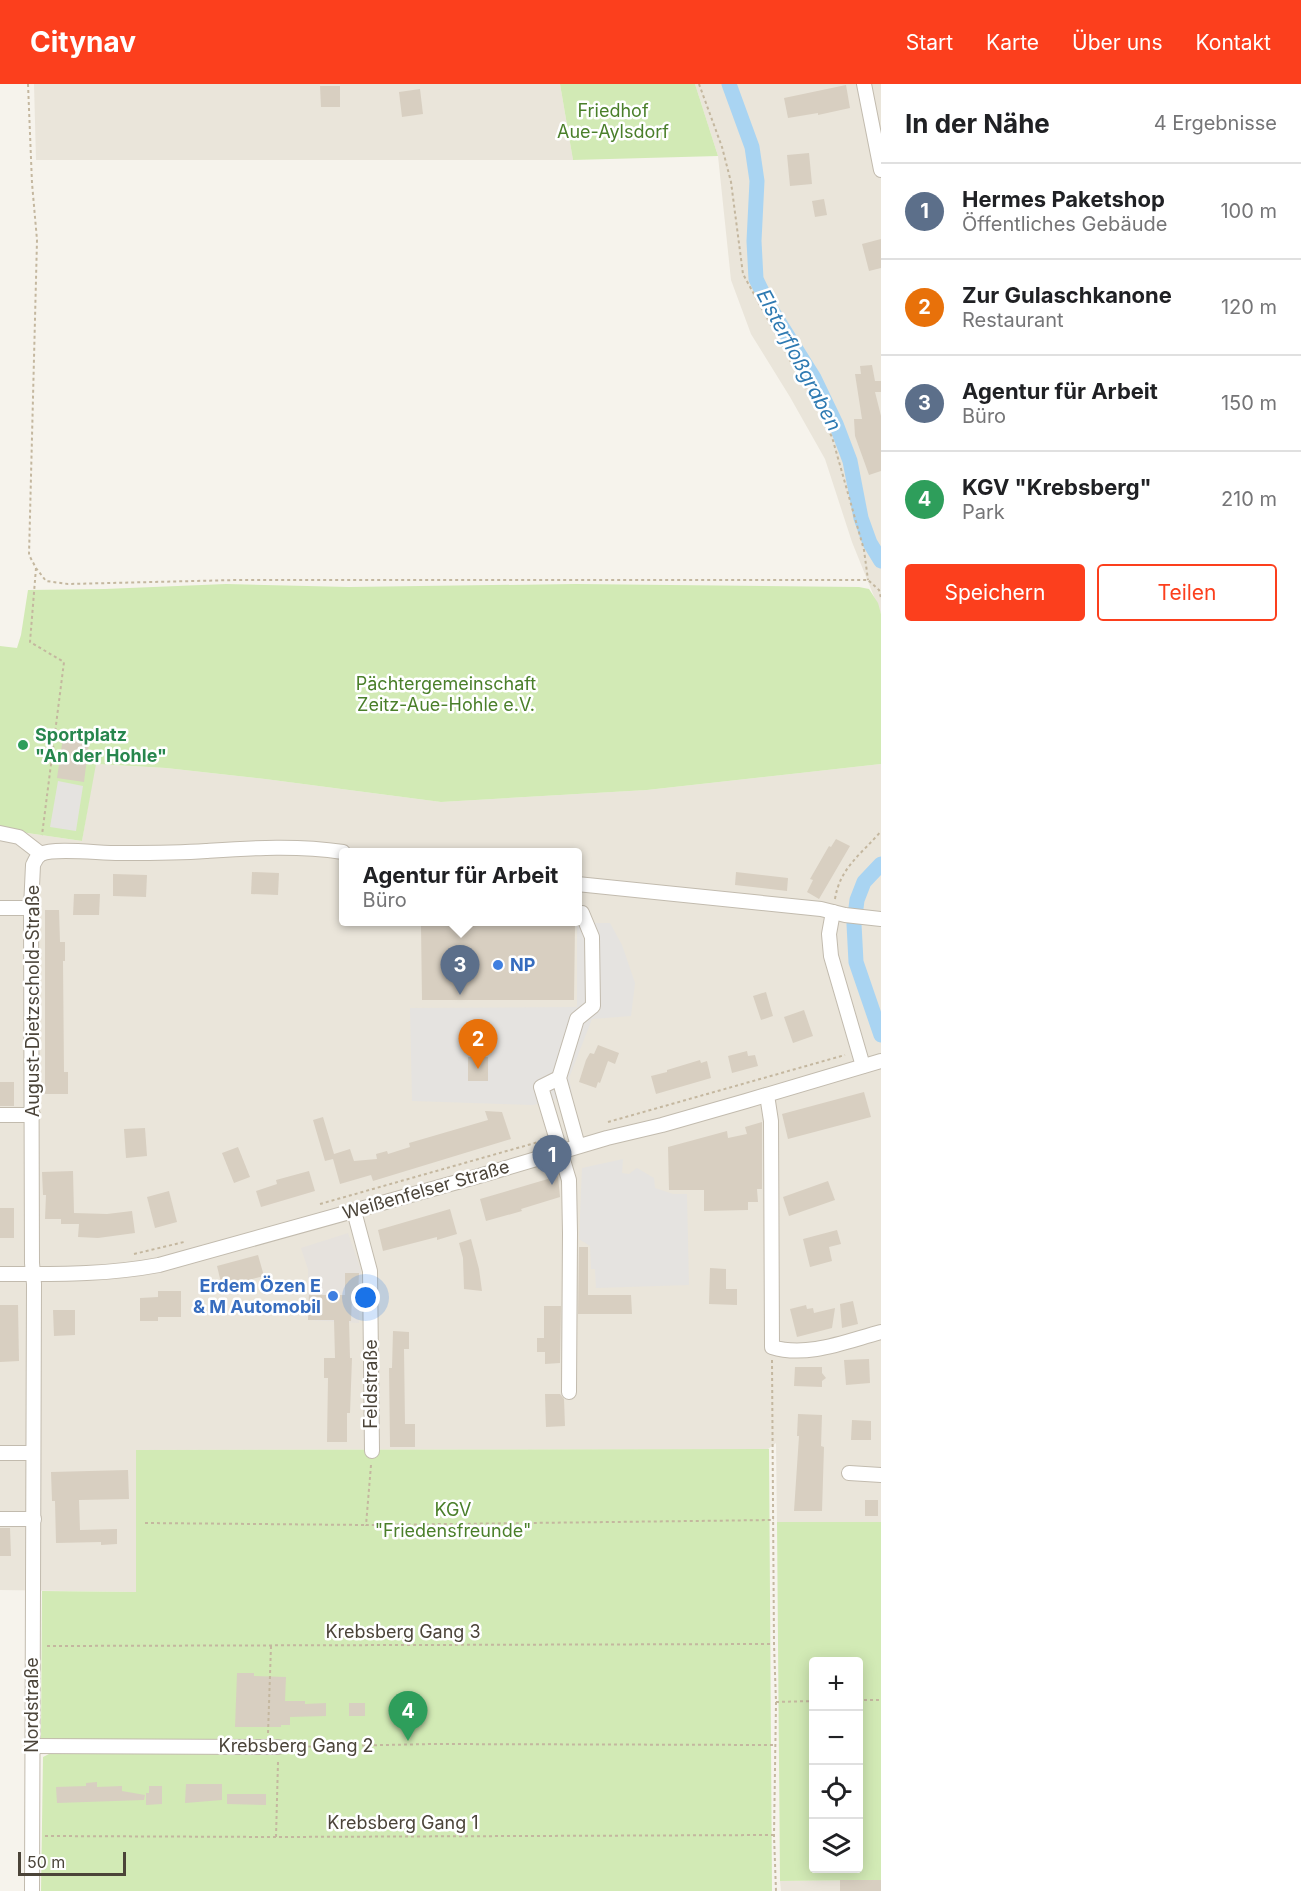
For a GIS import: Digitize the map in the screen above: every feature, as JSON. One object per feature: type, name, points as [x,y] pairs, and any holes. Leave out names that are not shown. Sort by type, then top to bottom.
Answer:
[{"type":"street","points":[[864,84],[881,170]]},
{"type":"street","points":[[0,833],[19,837],[41,854],[55,852],[120,854],[279,847],[339,852]]},
{"type":"street","name":"August-Dietzschold-Straße","points":[[33,1274],[31,908],[33,865],[41,854]]},
{"type":"street","points":[[582,885],[821,909],[839,914],[881,919]]},
{"type":"street","points":[[0,908],[31,908]]},
{"type":"street","points":[[578,1146],[559,1077],[578,1019],[593,1006],[592,937],[582,914]]},
{"type":"street","points":[[839,914],[829,934],[831,956],[862,1059]]},
{"type":"street","name":"Weißenfelser Straße","points":[[0,1274],[99,1273],[159,1265],[560,1151],[767,1095],[862,1059],[881,1061]]},
{"type":"street","points":[[559,1077],[541,1087],[569,1180],[569,1392]]},
{"type":"street","points":[[767,1095],[771,1121],[772,1347],[814,1350],[881,1332]]},
{"type":"street","points":[[0,1115],[33,1115]]},
{"type":"street","name":"Feldstraße","points":[[354,1211],[370,1271],[372,1451]]},
{"type":"street","name":"Nordstraße","points":[[32,1891],[33,1274]]},
{"type":"street","points":[[0,1453],[33,1453]]},
{"type":"street","points":[[849,1473],[881,1475]]},
{"type":"street","points":[[0,1519],[34,1519]]},
{"type":"street","name":"Krebsberg Gang 2","points":[[32,1746],[273,1747]]},
{"type":"path","points":[[28,84],[37,240],[29,555],[46,580],[68,584],[236,580],[868,580]]},
{"type":"path","points":[[699,84],[722,147],[731,182],[743,274],[832,437],[864,550],[868,580],[879,590],[881,598]]},
{"type":"path","points":[[36,568],[30,642],[64,662],[42,829],[41,854]]},
{"type":"path","points":[[839,914],[840,879],[881,831]]},
{"type":"path","points":[[608,1122],[847,1054],[862,1059]]},
{"type":"path","points":[[313,1206],[555,1137]]},
{"type":"path","points":[[126,1255],[189,1241]]},
{"type":"path","points":[[772,1347],[776,1891]]},
{"type":"path","points":[[366,1524],[372,1451]]},
{"type":"path","points":[[145,1523],[366,1524],[774,1520]]},
{"type":"path","name":"Krebsberg Gang 3","points":[[33,1646],[774,1644]]},
{"type":"path","points":[[271,1645],[276,1837]]},
{"type":"path","points":[[863,1700],[881,1700]]},
{"type":"path","points":[[776,1702],[809,1701]]},
{"type":"path","name":"Krebsberg Gang 2","points":[[273,1747],[431,1744],[775,1745]]},
{"type":"path","name":"Krebsberg Gang 1","points":[[32,1836],[774,1835]]},
{"type":"shaded area","points":[[34,84],[560,84],[573,160],[36,160]]},
{"type":"shaded area","points":[[695,84],[881,84],[881,614],[852,542],[825,459],[751,334],[731,280],[718,156]]},
{"type":"shaded area","points":[[95,764],[166,768],[441,802],[647,790],[881,764],[881,1522],[777,1522],[776,1443],[768,1449],[137,1450],[136,1592],[0,1590],[0,829],[82,841]]},
{"type":"shaded area","points":[[58,781],[83,786],[76,831],[50,827]]},
{"type":"shaded area","points":[[582,923],[610,923],[622,945],[635,983],[631,1016],[592,1019],[569,1078],[572,1095],[533,1105],[412,1101],[410,1008],[577,1007],[577,926],[582,926]]},
{"type":"shaded area","points":[[623,1159],[622,1173],[629,1174],[637,1168],[654,1178],[655,1188],[673,1194],[687,1194],[689,1285],[596,1288],[595,1269],[591,1269],[590,1246],[579,1239],[582,1168]]},
{"type":"shaded area","points":[[348,1233],[361,1270],[359,1323],[308,1320],[308,1269],[301,1248]]},
{"type":"shaded area","points":[[881,1880],[881,1891],[781,1891],[780,1881]]},
{"type":"green space","name":"Friedhof Aue-Aylsdorf","points":[[560,84],[695,84],[718,156],[573,160]]},
{"type":"green space","name":"Pächtergemeinschaft Zeitz-Aue-Hohle e.V.","points":[[226,584],[349,587],[576,584],[859,587],[869,589],[878,603],[881,614],[881,764],[647,790],[441,802],[166,768],[96,764],[82,841],[0,829],[0,646],[17,648],[28,590]]},
{"type":"green space","name":"KGV \"Friedensfreunde\"","points":[[769,1449],[772,1891],[41,1891],[43,1757],[51,1753],[51,1745],[41,1738],[42,1591],[136,1592],[136,1450]]},
{"type":"green space","points":[[777,1522],[881,1522],[881,1880],[780,1881]]},
{"type":"building","points":[[846,85],[850,108],[818,115],[818,113],[788,118],[784,98]]},
{"type":"building","points":[[320,86],[340,86],[340,107],[321,107]]},
{"type":"building","points":[[420,89],[423,114],[402,117],[399,92]]},
{"type":"building","points":[[809,153],[812,184],[790,186],[787,155]]},
{"type":"building","points":[[824,199],[827,215],[815,217],[812,201]]},
{"type":"building","points":[[881,239],[881,268],[869,271],[862,244]]},
{"type":"building","points":[[872,365],[875,381],[881,381],[881,392],[875,392],[881,416],[881,471],[869,475],[855,436],[854,419],[862,419],[855,374],[861,374],[860,366]]},
{"type":"building","points":[[64,731],[90,735],[84,782],[57,778]]},
{"type":"building","points":[[836,839],[850,846],[819,899],[807,892],[813,880],[810,879],[829,846],[831,847]]},
{"type":"building","points":[[252,872],[279,873],[278,895],[251,894]]},
{"type":"building","points":[[736,872],[788,878],[787,891],[735,885]]},
{"type":"building","points":[[113,874],[147,875],[146,897],[113,896]]},
{"type":"building","points":[[74,894],[100,894],[99,915],[73,915]]},
{"type":"building","points":[[45,910],[59,910],[60,942],[65,942],[65,961],[63,961],[64,1072],[68,1072],[68,1094],[45,1094]]},
{"type":"building","points":[[421,926],[575,926],[574,1000],[422,1000]]},
{"type":"building","points":[[766,992],[773,1016],[761,1020],[753,996]]},
{"type":"building","points":[[804,1010],[813,1036],[793,1043],[784,1017]]},
{"type":"building","points":[[598,1045],[619,1053],[615,1064],[608,1061],[596,1088],[579,1082],[586,1060],[590,1053],[594,1054]]},
{"type":"building","points":[[747,1051],[748,1056],[755,1055],[758,1066],[732,1073],[728,1056]]},
{"type":"building","points":[[468,1057],[488,1057],[488,1081],[468,1081]]},
{"type":"building","points":[[700,1060],[701,1063],[707,1061],[711,1078],[656,1094],[651,1076]]},
{"type":"building","points":[[0,1082],[14,1082],[14,1106],[0,1106]]},
{"type":"building","points":[[864,1092],[871,1117],[788,1139],[782,1114]]},
{"type":"building","points":[[485,1111],[502,1112],[511,1139],[373,1181],[371,1175],[340,1184],[333,1159],[325,1161],[313,1120],[323,1117],[334,1154],[350,1149],[354,1161],[377,1159],[376,1154],[387,1151],[388,1154],[410,1147],[409,1143],[488,1120]]},
{"type":"building","points":[[762,1122],[762,1189],[757,1189],[758,1202],[748,1202],[748,1210],[704,1211],[704,1190],[669,1190],[668,1147],[727,1131],[728,1138],[747,1134],[745,1127]]},
{"type":"building","points":[[145,1128],[147,1156],[126,1158],[124,1129]]},
{"type":"building","points":[[238,1147],[250,1177],[234,1183],[222,1153]]},
{"type":"building","points":[[73,1171],[74,1213],[107,1214],[132,1211],[135,1233],[98,1238],[78,1237],[79,1224],[61,1224],[61,1219],[45,1219],[46,1195],[43,1195],[42,1172]]},
{"type":"building","points":[[309,1171],[315,1191],[261,1207],[256,1191],[277,1184],[276,1180]]},
{"type":"building","points":[[558,1176],[560,1197],[486,1221],[480,1199]]},
{"type":"building","points":[[828,1181],[835,1200],[789,1216],[783,1197]]},
{"type":"building","points":[[169,1191],[177,1222],[155,1228],[147,1197]]},
{"type":"building","points":[[0,1208],[14,1208],[14,1238],[0,1238]]},
{"type":"building","points":[[450,1209],[457,1234],[383,1251],[378,1230]]},
{"type":"building","points":[[837,1230],[841,1244],[829,1247],[832,1261],[810,1267],[803,1239]]},
{"type":"building","points":[[471,1239],[482,1291],[464,1289],[463,1258],[459,1243]]},
{"type":"building","points":[[579,1247],[588,1247],[588,1295],[631,1295],[632,1314],[578,1314]]},
{"type":"building","points":[[258,1255],[264,1276],[222,1287],[217,1266]]},
{"type":"building","points":[[710,1268],[726,1269],[726,1289],[737,1289],[737,1305],[709,1304]]},
{"type":"building","points":[[345,1273],[359,1273],[358,1297],[352,1297],[351,1321],[349,1321],[350,1358],[352,1358],[347,1442],[327,1442],[328,1378],[324,1378],[324,1358],[335,1358],[334,1320],[308,1320],[309,1295],[345,1295]]},
{"type":"building","points":[[158,1291],[181,1291],[181,1317],[158,1317],[158,1321],[140,1321],[140,1298],[158,1297]]},
{"type":"building","points":[[853,1301],[858,1324],[842,1328],[840,1304]]},
{"type":"building","points":[[0,1305],[18,1305],[19,1361],[0,1362]]},
{"type":"building","points":[[806,1305],[807,1309],[813,1308],[814,1313],[835,1308],[832,1328],[797,1337],[790,1309]]},
{"type":"building","points":[[544,1306],[561,1306],[560,1363],[545,1364],[545,1352],[537,1352],[537,1338],[544,1338]]},
{"type":"building","points":[[53,1310],[75,1310],[75,1335],[54,1336]]},
{"type":"building","points":[[393,1331],[409,1332],[409,1349],[404,1349],[405,1424],[415,1424],[415,1447],[390,1447],[389,1368],[392,1368]]},
{"type":"building","points":[[869,1359],[870,1383],[846,1385],[844,1360]]},
{"type":"building","points":[[795,1367],[822,1367],[822,1373],[826,1378],[822,1381],[822,1387],[794,1386]]},
{"type":"building","points":[[545,1394],[560,1394],[564,1399],[565,1426],[546,1427]]},
{"type":"building","points":[[798,1414],[822,1415],[821,1446],[824,1447],[822,1511],[794,1511],[799,1436],[797,1436]]},
{"type":"building","points":[[852,1420],[871,1421],[871,1440],[851,1440]]},
{"type":"building","points":[[128,1470],[129,1499],[79,1500],[80,1530],[117,1529],[117,1544],[56,1543],[55,1501],[52,1501],[51,1472]]},
{"type":"building","points":[[865,1500],[878,1500],[878,1516],[865,1516]]},
{"type":"building","points":[[0,1528],[10,1528],[11,1556],[0,1556]]},
{"type":"building","points":[[237,1673],[286,1677],[285,1701],[305,1701],[305,1704],[326,1703],[326,1716],[290,1717],[290,1725],[281,1725],[281,1727],[235,1727]]},
{"type":"building","points":[[349,1703],[365,1703],[365,1716],[349,1716]]},
{"type":"building","points":[[97,1782],[97,1787],[122,1786],[122,1791],[145,1795],[144,1800],[57,1803],[56,1787],[86,1786],[86,1783]]},
{"type":"building","points":[[186,1784],[222,1784],[222,1800],[185,1803]]},
{"type":"building","points":[[149,1786],[162,1786],[162,1804],[146,1805],[146,1793],[149,1793]]},
{"type":"building","points":[[227,1794],[266,1794],[266,1805],[227,1804]]},
{"type":"building","points":[[840,1880],[881,1880],[881,1891],[840,1891]]},
{"type":"waterway","name":"Elsterfloßgraben","points":[[729,84],[752,147],[757,181],[754,241],[756,279],[769,306],[814,378],[836,424],[850,461],[861,518],[870,543],[881,561]]},
{"type":"waterway","name":"Elsterfloßgraben","points":[[881,864],[864,882],[857,900],[854,924],[856,962],[881,1035]]},
{"type":"place","name":"Sportplatz \"An der Hohle\"","points":[[23,745]]},
{"type":"place","name":"NP","points":[[498,965]]},
{"type":"place","name":"Agentur für Arbeit","points":[[460,995]]},
{"type":"place","name":"Zur Gulaschkanone","points":[[478,1069]]},
{"type":"place","name":"Hermes Paketshop","points":[[552,1185]]},
{"type":"place","name":"Erdem Özen E & M Automobil","points":[[333,1296]]},
{"type":"place","name":"KGV \"Krebsberg\"","points":[[408,1741]]}]
